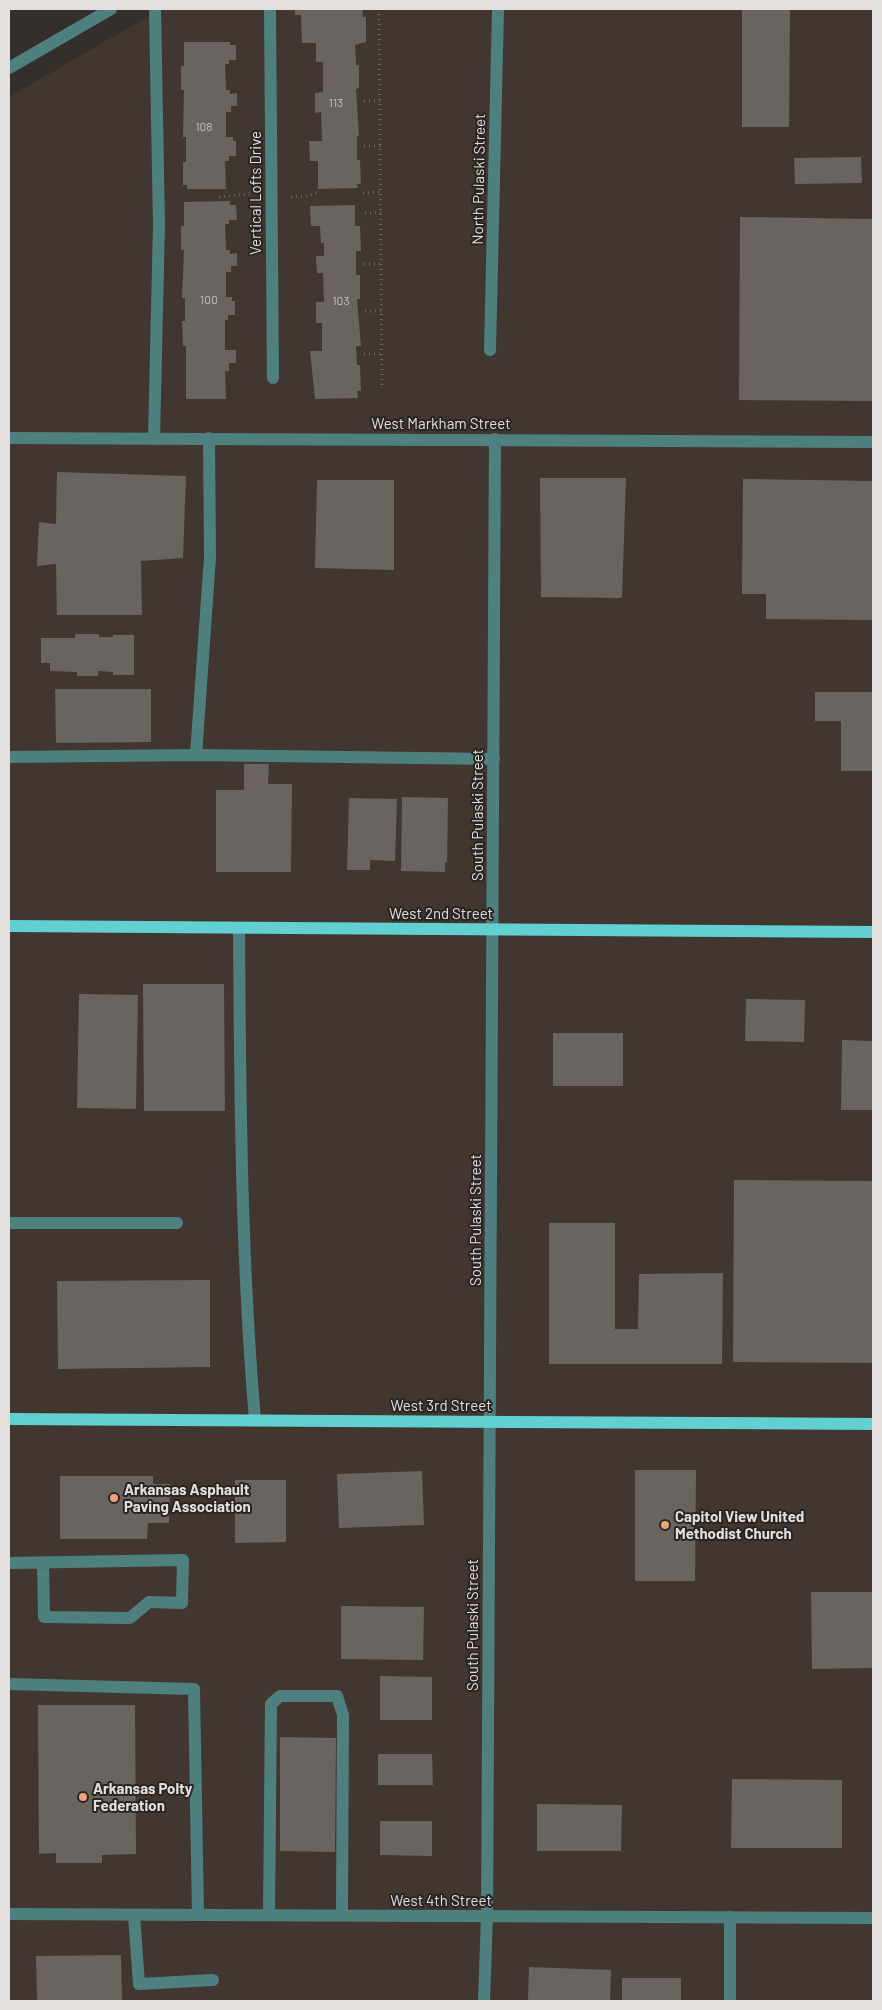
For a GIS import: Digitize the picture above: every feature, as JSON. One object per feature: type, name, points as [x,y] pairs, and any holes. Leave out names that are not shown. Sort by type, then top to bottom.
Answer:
[{"type":"main road","name":"West 2nd Street","points":[[9,926],[873,932]]},
{"type":"main road","name":"West 3rd Street","points":[[9,1419],[873,1424]]},
{"type":"street","points":[[9,68],[111,9]]},
{"type":"street","points":[[154,439],[158,224],[155,9]]},
{"type":"street","name":"Vertical Lofts Drive","points":[[270,9],[273,378]]},
{"type":"street","name":"North Pulaski Street","points":[[490,350],[498,9]]},
{"type":"street","name":"West Markham Street","points":[[9,438],[873,442]]},
{"type":"street","points":[[196,756],[210,557],[209,438]]},
{"type":"street","name":"South Pulaski Street","points":[[484,2001],[487,1916],[495,439]]},
{"type":"street","points":[[9,757],[196,756],[494,759]]},
{"type":"street","points":[[239,928],[240,1127],[249,1347],[256,1420]]},
{"type":"street","points":[[9,1223],[177,1224]]},
{"type":"street","points":[[9,1563],[183,1560],[182,1604],[149,1602],[130,1618],[44,1617],[43,1563]]},
{"type":"street","points":[[9,1684],[194,1689],[198,1915]]},
{"type":"street","points":[[269,1915],[271,1704],[280,1696],[337,1696],[343,1715],[342,1915]]},
{"type":"street","name":"West 4th Street","points":[[9,1914],[873,1918]]},
{"type":"street","points":[[134,1915],[139,1984],[213,1980]]},
{"type":"street","points":[[730,1917],[730,2001]]},
{"type":"path","points":[[379,9],[382,389]]},
{"type":"path","points":[[364,102],[380,102]]},
{"type":"path","points":[[364,146],[380,146]]},
{"type":"path","points":[[293,197],[320,192]]},
{"type":"path","points":[[363,193],[381,192]]},
{"type":"path","points":[[219,197],[247,194],[271,197]]},
{"type":"path","points":[[364,213],[381,213]]},
{"type":"path","points":[[364,264],[381,264]]},
{"type":"path","points":[[365,311],[381,311]]},
{"type":"path","points":[[364,354],[381,354]]},
{"type":"shaded area","points":[[161,9],[873,9],[873,2001],[9,2001],[9,97]]},
{"type":"building","points":[[295,9],[362,9],[363,17],[366,17],[366,42],[355,45],[356,65],[359,65],[359,88],[356,89],[359,136],[357,136],[357,160],[360,160],[361,184],[357,184],[358,188],[318,189],[318,161],[310,161],[309,141],[322,141],[321,112],[315,113],[315,93],[323,92],[323,62],[316,62],[316,43],[302,43],[301,15],[295,15]]},
{"type":"building","points":[[742,9],[790,9],[789,127],[742,127]]},
{"type":"building","points":[[184,42],[230,42],[230,45],[236,45],[236,60],[229,60],[229,64],[225,64],[226,90],[230,90],[230,94],[237,93],[237,106],[231,106],[231,112],[226,112],[226,137],[233,137],[233,141],[236,141],[236,156],[229,156],[229,161],[225,161],[226,189],[187,189],[187,185],[183,185],[183,162],[186,162],[186,137],[183,137],[184,90],[181,90]]},
{"type":"building","points":[[861,157],[862,183],[795,184],[794,158]]},
{"type":"building","points":[[230,201],[230,205],[236,205],[237,220],[229,220],[229,224],[225,224],[226,250],[230,250],[230,254],[237,253],[237,266],[231,266],[231,272],[226,272],[226,297],[232,297],[232,301],[235,301],[235,315],[228,315],[228,320],[225,320],[225,350],[236,350],[236,363],[229,363],[229,371],[225,371],[226,399],[186,399],[186,346],[183,346],[182,321],[185,321],[185,298],[182,298],[184,250],[181,250],[184,202]]},
{"type":"building","points":[[355,205],[355,226],[360,226],[361,251],[356,251],[356,275],[360,275],[360,299],[357,299],[361,346],[356,346],[357,365],[360,365],[361,391],[357,391],[358,398],[315,399],[310,351],[322,351],[322,323],[316,323],[316,302],[324,302],[323,273],[317,273],[316,256],[324,256],[324,243],[321,243],[320,226],[311,226],[310,206]]},
{"type":"building","points":[[740,217],[873,219],[873,401],[739,400]]},
{"type":"building","points":[[57,472],[186,476],[183,558],[141,561],[142,615],[57,615],[56,564],[37,566],[39,522],[56,524]]},
{"type":"building","points":[[540,478],[626,478],[622,598],[541,597]]},
{"type":"building","points":[[743,479],[873,481],[873,620],[766,619],[766,594],[742,594]]},
{"type":"building","points":[[317,480],[394,480],[394,570],[315,568]]},
{"type":"building","points":[[75,634],[99,634],[99,637],[134,635],[134,675],[113,675],[113,672],[98,671],[98,676],[77,676],[77,672],[50,671],[50,663],[41,663],[41,638],[75,638]]},
{"type":"building","points":[[55,689],[151,689],[151,742],[56,743]]},
{"type":"building","points":[[815,692],[873,692],[873,771],[841,771],[841,721],[815,721]]},
{"type":"building","points":[[244,764],[269,764],[268,784],[292,784],[291,872],[216,872],[216,790],[244,790]]},
{"type":"building","points":[[402,797],[448,798],[447,862],[445,863],[445,872],[401,871]]},
{"type":"building","points":[[349,798],[397,799],[395,861],[370,860],[370,870],[347,870]]},
{"type":"building","points":[[143,984],[224,984],[225,1111],[144,1111]]},
{"type":"building","points":[[79,994],[138,995],[136,1109],[77,1108]]},
{"type":"building","points":[[746,999],[805,1000],[804,1042],[745,1041]]},
{"type":"building","points":[[553,1033],[623,1033],[623,1086],[553,1086]]},
{"type":"building","points":[[842,1040],[873,1041],[873,1110],[841,1110]]},
{"type":"building","points":[[734,1180],[873,1181],[873,1363],[733,1362]]},
{"type":"building","points":[[549,1223],[615,1223],[615,1329],[638,1329],[639,1274],[723,1273],[722,1364],[549,1364]]},
{"type":"building","points":[[210,1280],[210,1367],[58,1369],[57,1281]]},
{"type":"building","name":"Capitol View United Methodist Church","points":[[635,1470],[696,1470],[695,1581],[635,1581]]},
{"type":"building","points":[[422,1471],[424,1525],[339,1528],[337,1474]]},
{"type":"building","points":[[60,1476],[153,1476],[153,1484],[170,1484],[169,1523],[148,1523],[147,1539],[60,1539]]},
{"type":"building","points":[[235,1480],[286,1480],[286,1542],[235,1543]]},
{"type":"building","points":[[811,1592],[873,1592],[873,1668],[812,1669]]},
{"type":"building","points":[[341,1606],[424,1607],[423,1660],[341,1659]]},
{"type":"building","points":[[380,1676],[432,1677],[432,1720],[380,1720]]},
{"type":"building","points":[[38,1705],[135,1705],[136,1854],[102,1855],[102,1863],[56,1863],[56,1853],[39,1854]]},
{"type":"building","points":[[280,1737],[336,1738],[335,1852],[280,1851]]},
{"type":"building","points":[[378,1754],[432,1754],[433,1785],[378,1785]]},
{"type":"building","points":[[732,1779],[842,1780],[842,1848],[731,1848]]},
{"type":"building","points":[[537,1804],[622,1805],[621,1851],[537,1851]]},
{"type":"building","points":[[380,1821],[432,1821],[432,1856],[380,1855]]},
{"type":"building","points":[[121,1955],[122,2001],[37,2001],[36,1956]]},
{"type":"building","points":[[529,1967],[611,1970],[610,2001],[528,2001]]},
{"type":"building","points":[[622,1978],[681,1978],[681,2001],[622,2001]]},
{"type":"place","name":"Arkansas Asphault Paving Association","points":[[114,1498]]},
{"type":"place","name":"Capitol View United Methodist Church","points":[[665,1525]]},
{"type":"place","name":"Arkansas Polty Federation","points":[[83,1797]]}]
